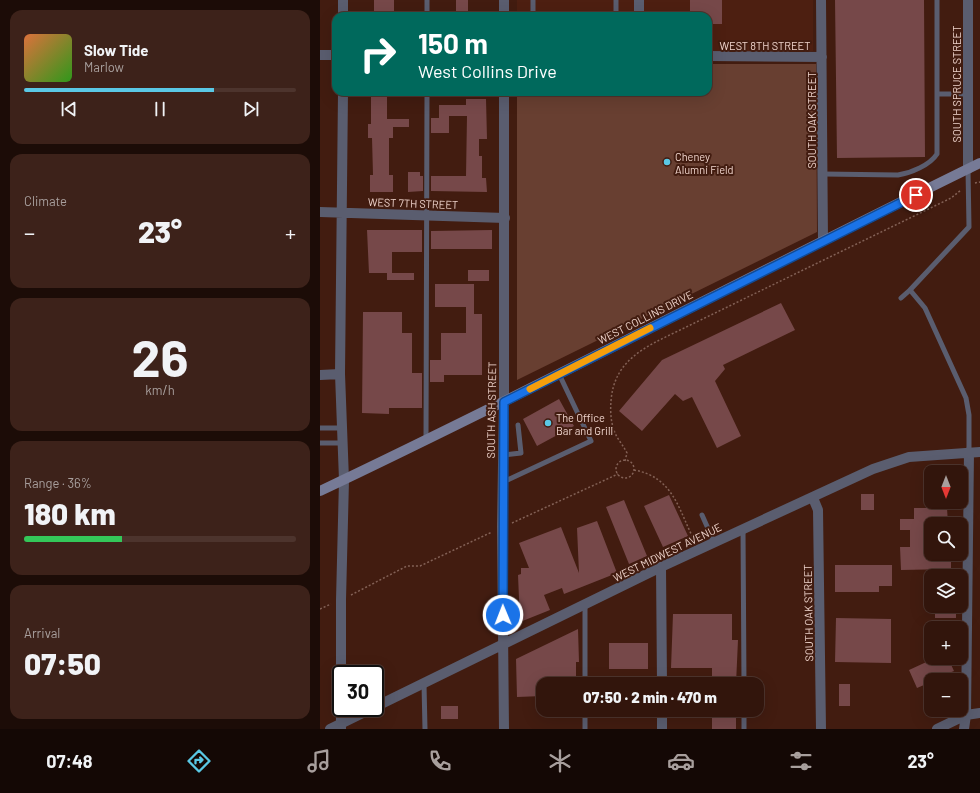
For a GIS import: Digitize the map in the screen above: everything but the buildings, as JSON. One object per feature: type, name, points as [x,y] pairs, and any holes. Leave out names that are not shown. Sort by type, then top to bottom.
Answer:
[{"type":"main road","name":"WEST COLLINS DRIVE","points":[[320,491],[504,402],[823,240],[980,163]]},
{"type":"street","points":[[343,0],[343,12]]},
{"type":"street","points":[[504,0],[504,12]]},
{"type":"street","points":[[639,0],[639,12]]},
{"type":"street","name":"SOUTH OAK STREET","points":[[821,0],[823,240]]},
{"type":"street","name":"SOUTH SPRUCE STREET","points":[[968,0],[968,169]]},
{"type":"street","points":[[320,55],[332,55]]},
{"type":"street","name":"WEST 8TH STREET","points":[[712,56],[822,57]]},
{"type":"street","points":[[341,726],[341,600],[344,480],[340,374],[340,212],[343,96]]},
{"type":"street","name":"SOUTH ASH STREET","points":[[504,96],[505,218],[502,527],[504,729]]},
{"type":"street","name":"WEST 7TH STREET","points":[[320,212],[505,218]]},
{"type":"street","points":[[320,375],[340,374]]},
{"type":"street","points":[[966,673],[969,452]]},
{"type":"street","name":"WEST MIDWEST AVENUE","points":[[384,703],[661,567],[889,462],[920,455],[980,452]]},
{"type":"street","name":"SOUTH OAK STREET","points":[[813,498],[818,510],[821,729]]},
{"type":"street","points":[[661,567],[662,677]]},
{"type":"street","points":[[968,716],[980,713]]},
{"type":"street","name":"WEST MIDWEST AVENUE","points":[[330,729],[341,726],[358,717]]},
{"type":"street","points":[[662,717],[662,729]]},
{"type":"street","points":[[937,729],[964,717]]},
{"type":"street","points":[[964,729],[966,717]]},
{"type":"lane","points":[[426,0],[427,12]]},
{"type":"lane","points":[[533,0],[533,12]]},
{"type":"lane","points":[[616,0],[616,12]]},
{"type":"lane","points":[[823,174],[905,174],[933,161],[937,154],[937,0]]},
{"type":"lane","points":[[937,94],[968,94]]},
{"type":"lane","points":[[426,439],[427,96]]},
{"type":"lane","points":[[902,298],[969,227],[968,169]]},
{"type":"lane","points":[[910,290],[925,308],[966,398],[969,415],[969,452]]},
{"type":"lane","points":[[503,482],[592,441],[559,374]]},
{"type":"lane","points":[[503,455],[521,453],[518,425]]},
{"type":"lane","points":[[320,428],[342,428]]},
{"type":"lane","points":[[320,443],[343,443]]},
{"type":"lane","points":[[702,515],[714,542]]},
{"type":"lane","points":[[743,529],[744,677]]},
{"type":"lane","points":[[585,605],[585,677]]},
{"type":"lane","points":[[424,684],[425,729]]},
{"type":"lane","points":[[585,717],[585,729]]},
{"type":"lane","points":[[744,717],[744,729]]},
{"type":"path","points":[[634,470],[632,475],[628,478],[622,478],[618,474],[618,465],[625,461],[627,453],[617,437],[611,416],[611,394],[613,384],[623,367],[639,352],[685,327],[951,198],[955,193],[968,186],[980,182]]},
{"type":"path","points":[[625,461],[630,462],[634,470],[652,475],[665,484],[694,541]]},
{"type":"path","points":[[320,609],[408,566],[420,566],[618,474]]},
{"type":"shaded area","points":[[517,0],[813,0],[813,51],[712,51],[712,12],[517,12]]},
{"type":"shaded area","name":"Cheney Alumni Field","points":[[712,64],[816,64],[817,232],[517,380],[517,96],[712,96]]},
{"type":"slow traffic","points":[[530,389],[650,328]]},
{"type":"place","name":"Cheney Alumni Field","points":[[667,162]]},
{"type":"place","name":"The Office Bar and Grill","points":[[548,423]]},
{"type":"route","points":[[503,615],[502,527],[504,402],[823,240],[916,195]]}]
